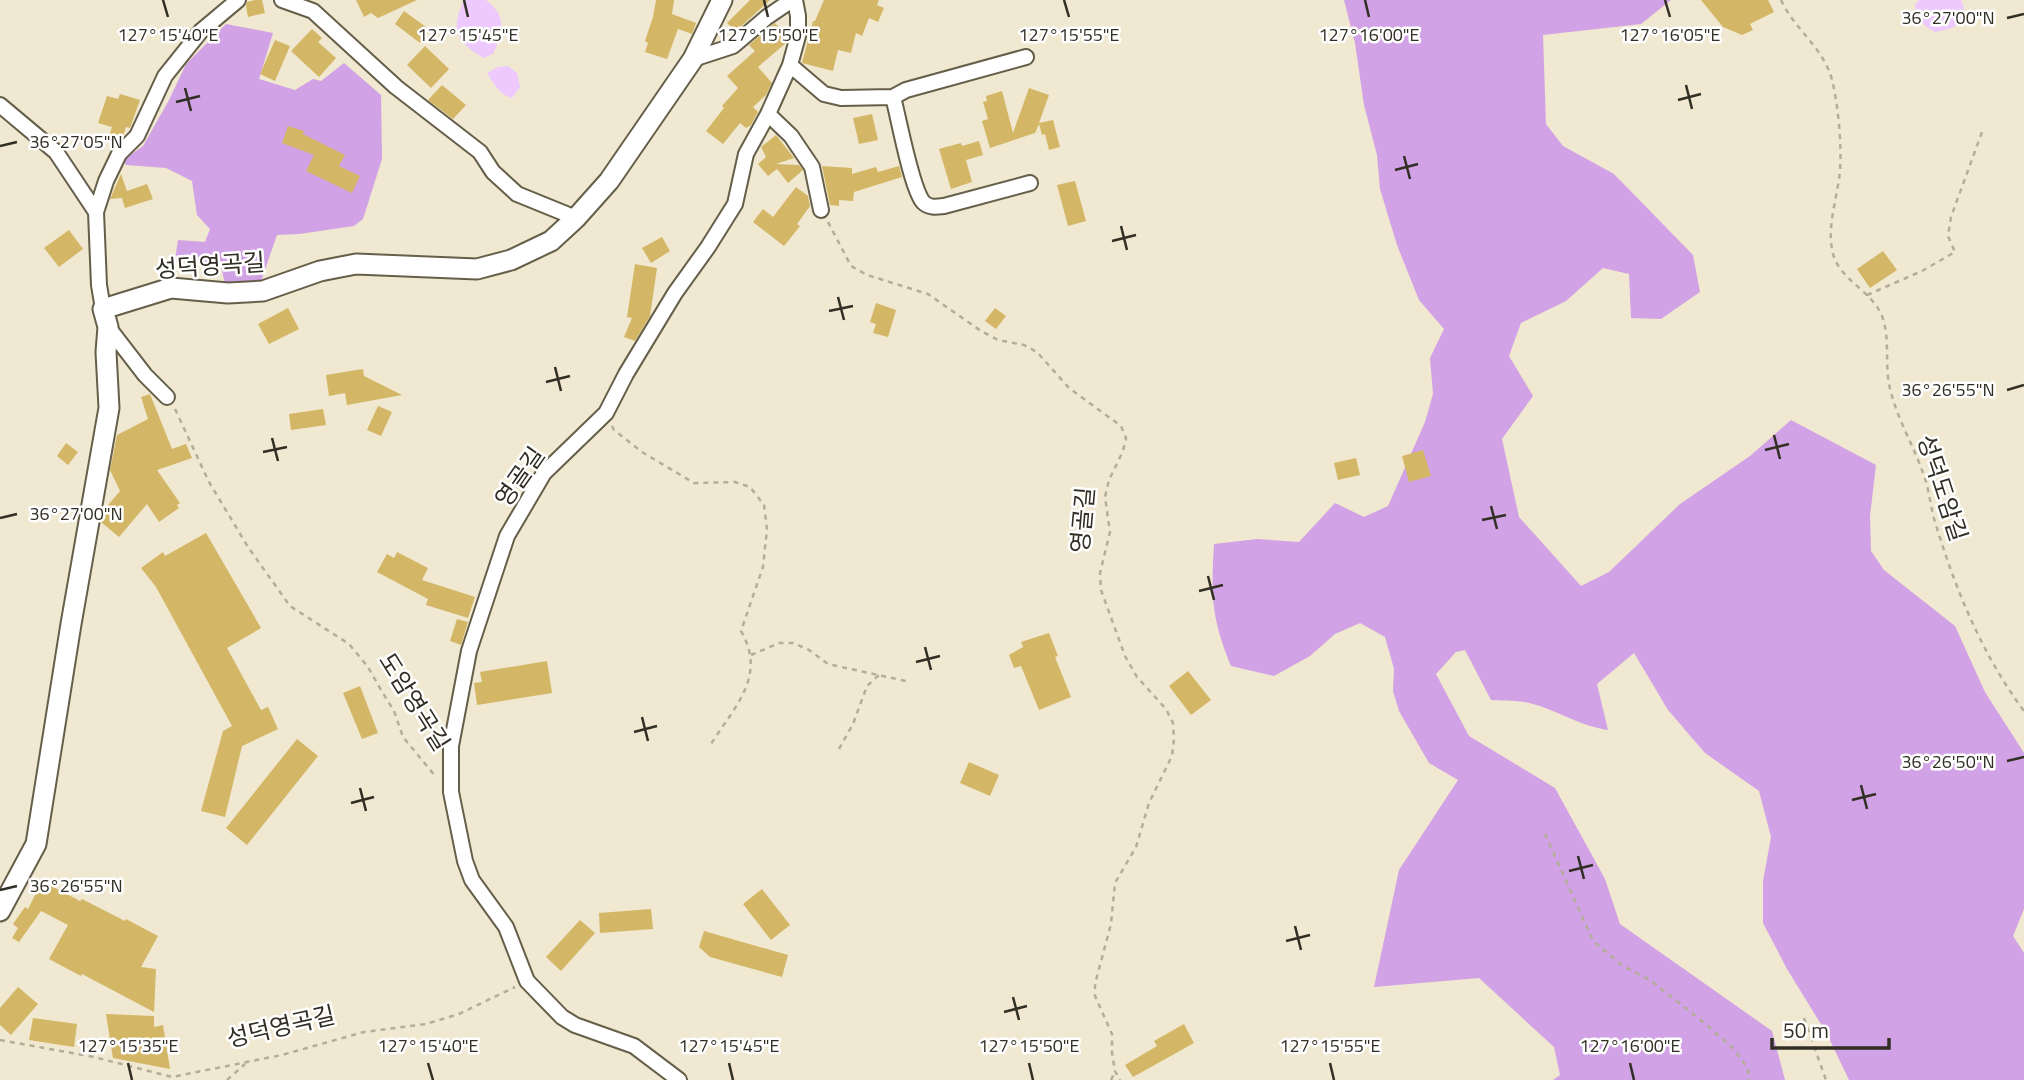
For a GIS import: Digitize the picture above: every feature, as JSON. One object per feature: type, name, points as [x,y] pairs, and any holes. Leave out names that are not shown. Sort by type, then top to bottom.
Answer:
[{"type":"main road","name":"성덕영곡길","points":[[106,318],[171,288],[228,293],[263,290],[320,271],[356,264],[477,269],[511,260],[551,241],[609,181],[693,59],[722,0]]},
{"type":"main road","points":[[0,911],[36,844],[109,408],[106,318]]},
{"type":"street","points":[[167,397],[145,375],[106,318],[99,285],[96,212],[106,181],[119,154],[137,136],[165,76],[201,31],[238,0]]},
{"type":"street","points":[[282,0],[313,10],[396,87],[480,152],[493,173],[517,194],[576,218]]},
{"type":"street","points":[[693,59],[733,46],[767,17],[793,0]]},
{"type":"street","name":"영골길","points":[[451,792],[451,746],[469,651],[508,537],[544,473],[606,413],[626,374],[675,293],[735,204],[746,154],[790,65],[798,36],[793,0]]},
{"type":"street","points":[[790,65],[824,94],[841,98],[893,97],[906,90],[1026,57]]},
{"type":"street","points":[[893,97],[916,187],[924,203],[932,207],[944,206],[1030,183]]},
{"type":"street","points":[[0,105],[56,152],[96,212]]},
{"type":"street","points":[[768,114],[791,136],[812,167],[821,210]]},
{"type":"street","points":[[451,792],[465,861],[472,880],[506,927],[527,981],[562,1017],[575,1025],[634,1046],[679,1080]]},
{"type":"path","name":"성덕도암길","points":[[1782,0],[1786,10],[1814,44],[1831,75],[1835,91],[1840,169],[1833,216],[1833,254],[1839,267],[1867,295],[1882,316],[1889,384],[1895,406],[1925,477],[1934,522],[1947,560],[1989,657],[2024,711]]},
{"type":"path","points":[[1867,295],[1922,271],[1955,252],[1948,236],[1951,217],[1982,132]]},
{"type":"path","name":"영골길","points":[[821,210],[851,266],[867,275],[928,294],[981,331],[998,340],[1024,345],[1037,352],[1069,388],[1121,426],[1126,438],[1105,497],[1110,532],[1100,573],[1101,590],[1125,656],[1137,677],[1166,709],[1173,723],[1174,739],[1171,756],[1149,803],[1136,847],[1115,883],[1111,924],[1095,984],[1095,996],[1112,1034],[1115,1071],[1120,1080]]},
{"type":"path","name":"도암영곡길","points":[[167,397],[176,410],[209,482],[248,547],[290,606],[349,644],[368,667],[394,711],[403,737],[426,767],[451,792]]},
{"type":"path","points":[[606,413],[614,430],[642,452],[694,483],[736,482],[750,487],[764,505],[767,529],[763,566],[741,631],[750,647],[751,677],[711,744]]},
{"type":"path","points":[[751,655],[779,643],[793,643],[809,650],[828,664],[910,682]]},
{"type":"path","points":[[839,749],[853,724],[867,686],[879,674]]},
{"type":"path","points":[[1545,834],[1593,941],[1623,966],[1650,980],[1718,1035],[1748,1069],[1749,1080]]},
{"type":"path","name":"성덕영곡길","points":[[0,1040],[94,1057],[172,1077],[282,1055],[364,1032],[426,1024],[459,1014],[527,981]]},
{"type":"path","points":[[1804,1018],[1826,1080]]},
{"type":"path","points":[[227,1080],[248,1062]]},
{"type":"path","points":[[1111,1080],[1115,1071]]},
{"type":"shaded area","points":[[464,0],[486,0],[501,19],[501,32],[493,54],[484,58],[467,46],[458,34],[457,19]]},
{"type":"shaded area","points":[[1344,0],[1671,0],[1641,24],[1543,35],[1546,124],[1563,146],[1614,174],[1693,255],[1700,292],[1661,319],[1631,318],[1629,274],[1603,268],[1566,301],[1521,323],[1509,356],[1533,396],[1502,439],[1519,517],[1581,586],[1609,572],[1680,504],[1750,456],[1791,420],[1876,465],[1870,516],[1871,551],[1884,570],[1955,626],[1985,692],[2024,753],[2024,909],[2013,936],[2024,953],[2024,1080],[1849,1080],[1827,1034],[1787,969],[1763,923],[1763,881],[1771,837],[1759,791],[1705,753],[1668,710],[1634,653],[1597,684],[1608,730],[1586,725],[1535,704],[1491,700],[1465,650],[1456,652],[1436,674],[1469,736],[1555,788],[1605,879],[1620,924],[1772,1031],[1785,1080],[1553,1080],[1560,1075],[1554,1047],[1479,978],[1374,987],[1399,870],[1458,780],[1429,763],[1399,711],[1393,691],[1394,669],[1385,637],[1360,623],[1335,634],[1310,656],[1274,676],[1231,666],[1219,634],[1213,593],[1214,544],[1257,539],[1299,542],[1335,503],[1364,517],[1388,506],[1425,422],[1433,394],[1430,358],[1444,329],[1419,300],[1397,245],[1380,189],[1377,155],[1364,105],[1355,43]]},
{"type":"shaded area","points":[[1919,0],[1961,0],[1964,8],[1963,20],[1949,29],[1935,32],[1919,18],[1915,5]]},
{"type":"shaded area","points":[[226,24],[273,33],[259,79],[295,90],[313,79],[321,81],[344,63],[381,95],[382,159],[363,219],[354,226],[277,235],[260,284],[225,285],[221,265],[175,260],[178,240],[205,242],[210,229],[197,215],[192,181],[166,168],[126,165],[123,160],[143,146],[186,64]]},
{"type":"shaded area","points":[[508,66],[517,73],[520,87],[512,98],[500,92],[487,73],[498,67]]},
{"type":"building","points":[[262,0],[265,13],[248,17],[247,2]]},
{"type":"building","points":[[356,0],[417,0],[378,18],[371,13],[364,17]]},
{"type":"building","points":[[656,0],[674,0],[672,14],[696,23],[692,34],[678,29],[667,59],[645,52],[648,43],[645,41]]},
{"type":"building","points":[[750,0],[770,0],[736,31],[727,23]]},
{"type":"building","points":[[824,0],[879,0],[877,5],[884,8],[878,22],[869,18],[862,36],[856,33],[851,53],[838,50],[833,71],[802,63],[813,21]]},
{"type":"building","points":[[1701,0],[1768,0],[1774,12],[1750,24],[1753,30],[1742,35],[1723,27]]},
{"type":"building","points":[[404,11],[430,30],[420,43],[395,24]]},
{"type":"building","points":[[775,23],[788,37],[786,43],[758,67],[772,83],[766,95],[753,107],[758,112],[751,125],[746,128],[740,123],[723,144],[706,131],[738,88],[727,76],[755,51],[749,45]]},
{"type":"building","points":[[312,29],[322,38],[318,42],[336,58],[319,77],[291,51]]},
{"type":"building","points":[[275,40],[290,46],[275,81],[260,74]]},
{"type":"building","points":[[425,46],[449,69],[431,88],[407,65]]},
{"type":"building","points":[[442,85],[466,105],[453,119],[428,100]]},
{"type":"building","points":[[1029,88],[1049,95],[1039,123],[1053,120],[1060,147],[1049,150],[1039,124],[1035,133],[990,148],[982,121],[988,119],[983,102],[987,101],[986,96],[1002,91],[1013,133]]},
{"type":"building","points":[[120,94],[140,100],[130,128],[126,127],[118,142],[108,139],[112,127],[98,123],[107,96],[118,99]]},
{"type":"building","points":[[872,114],[878,140],[859,144],[853,118]]},
{"type":"building","points":[[288,126],[304,131],[303,134],[345,155],[339,166],[360,176],[352,193],[306,171],[314,155],[282,143]]},
{"type":"building","points":[[776,135],[794,158],[776,164],[799,165],[803,170],[788,183],[777,169],[768,176],[758,164],[766,157],[761,147]]},
{"type":"building","points":[[979,141],[983,155],[966,160],[972,182],[951,189],[939,149]]},
{"type":"building","points":[[822,166],[852,168],[852,174],[876,167],[878,172],[899,166],[902,177],[854,192],[853,201],[839,200],[839,206],[830,205]]},
{"type":"building","points":[[121,174],[127,191],[147,184],[153,199],[125,208],[122,198],[110,199]]},
{"type":"building","points":[[1075,181],[1086,221],[1068,226],[1057,185]]},
{"type":"building","points":[[796,187],[808,196],[810,206],[797,224],[800,226],[784,246],[753,222],[763,209],[773,217]]},
{"type":"building","points":[[69,230],[83,249],[59,267],[44,248]]},
{"type":"building","points":[[662,237],[670,251],[651,263],[642,248]]},
{"type":"building","points":[[1883,251],[1897,270],[1870,288],[1857,269]]},
{"type":"building","points":[[635,264],[657,268],[650,316],[635,341],[624,337],[632,318],[627,317]]},
{"type":"building","points":[[876,303],[896,310],[888,337],[873,333],[876,324],[870,322]]},
{"type":"building","points":[[288,308],[299,329],[269,344],[258,324]]},
{"type":"building","points":[[995,308],[1006,316],[996,329],[985,321]]},
{"type":"building","points":[[363,369],[364,376],[402,395],[347,405],[345,393],[329,396],[326,375]]},
{"type":"building","points":[[150,394],[172,449],[186,444],[192,458],[157,470],[180,503],[177,505],[179,508],[159,522],[147,504],[119,537],[101,522],[103,511],[120,491],[110,470],[117,435],[148,419],[141,397]]},
{"type":"building","points":[[378,406],[392,412],[381,436],[367,430]]},
{"type":"building","points":[[323,409],[326,425],[291,430],[289,414]]},
{"type":"building","points":[[66,443],[78,452],[68,465],[57,456]]},
{"type":"building","points":[[1423,450],[1431,476],[1409,482],[1402,456]]},
{"type":"building","points":[[1356,458],[1360,475],[1338,480],[1334,463]]},
{"type":"building","points":[[206,533],[261,628],[227,648],[261,710],[268,707],[278,729],[242,746],[225,817],[201,811],[223,731],[232,726],[156,587],[141,568],[163,552],[165,556]]},
{"type":"building","points":[[397,552],[428,568],[422,580],[475,597],[468,618],[426,605],[428,599],[377,572],[387,554],[394,558]]},
{"type":"building","points":[[457,619],[468,622],[461,645],[450,641]]},
{"type":"building","points":[[1049,633],[1058,656],[1055,657],[1071,697],[1039,710],[1021,666],[1014,668],[1009,655],[1023,647],[1021,642]]},
{"type":"building","points":[[547,661],[552,693],[477,705],[474,683],[482,682],[480,672]]},
{"type":"building","points":[[1188,671],[1211,700],[1191,715],[1169,686]]},
{"type":"building","points":[[360,686],[378,733],[362,739],[343,693]]},
{"type":"building","points":[[297,739],[318,756],[247,845],[226,828]]},
{"type":"building","points":[[969,762],[999,775],[990,796],[960,783]]},
{"type":"building","points":[[42,881],[158,936],[141,967],[156,969],[154,1012],[49,959],[68,925],[41,911],[19,942],[12,938],[18,928],[13,924],[25,907],[28,909]]},
{"type":"building","points":[[762,889],[790,925],[771,940],[743,904]]},
{"type":"building","points":[[651,909],[653,929],[600,933],[599,913]]},
{"type":"building","points":[[580,920],[595,933],[561,971],[546,957]]},
{"type":"building","points":[[704,931],[788,955],[782,977],[710,957],[699,947]]},
{"type":"building","points":[[18,987],[38,1004],[11,1035],[0,1025],[0,1008]]},
{"type":"building","points":[[106,1014],[154,1016],[154,1027],[163,1025],[170,1069],[113,1058]]},
{"type":"building","points":[[33,1018],[77,1024],[74,1047],[29,1040]]},
{"type":"building","points":[[1184,1024],[1194,1043],[1133,1077],[1125,1065],[1157,1046],[1154,1041]]}]
